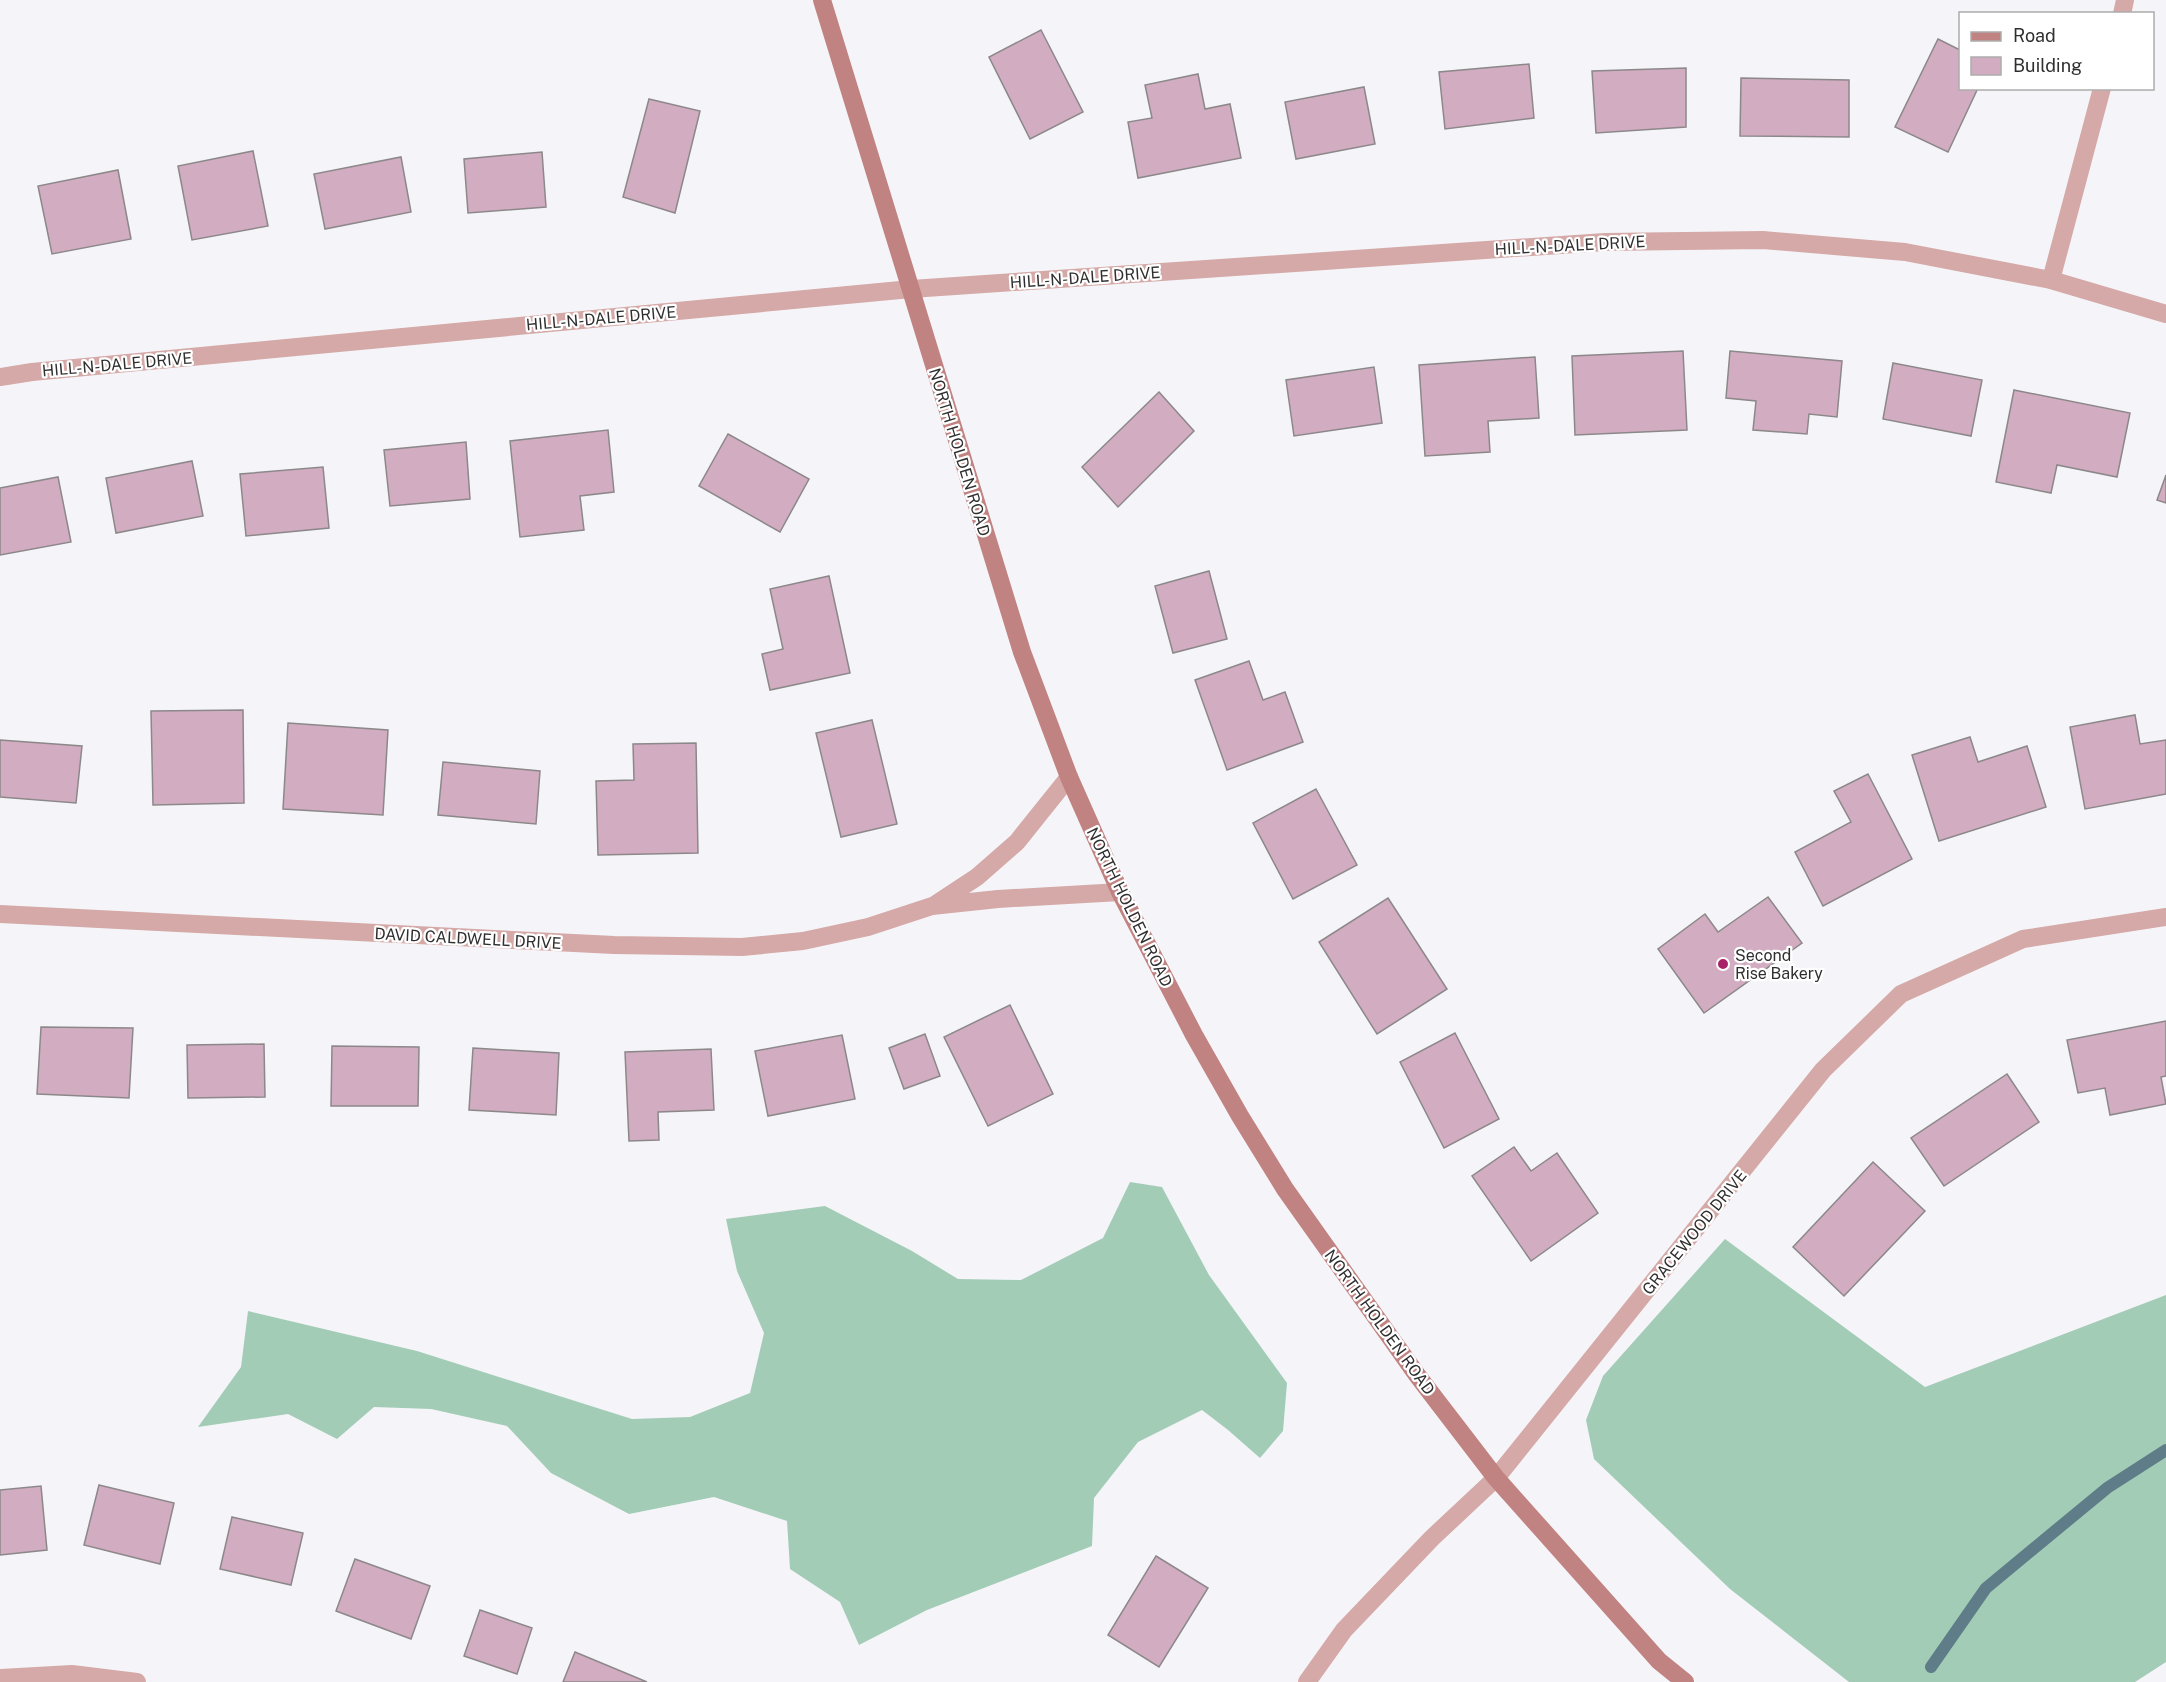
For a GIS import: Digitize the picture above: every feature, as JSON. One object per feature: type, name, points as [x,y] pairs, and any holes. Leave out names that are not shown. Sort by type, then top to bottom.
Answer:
[{"type":"main road","name":"NORTH HOLDEN ROAD","points":[[822,0],[1022,652],[1069,777],[1120,892],[1239,1116],[1285,1189],[1418,1375],[1496,1478],[1659,1661],[1685,1682]]},
{"type":"street","points":[[2051,280],[2101,90]]},
{"type":"street","name":"HILL-N-DALE DRIVE","points":[[0,377],[911,289],[1605,242],[1752,240],[1905,252],[2051,280],[2166,314]]},
{"type":"street","name":"DAVID CALDWELL DRIVE","points":[[932,906],[977,877],[1017,842],[1069,777]]},
{"type":"street","name":"DAVID CALDWELL DRIVE","points":[[0,914],[614,945],[742,947],[814,939],[868,927],[932,906],[998,899],[1120,892]]},
{"type":"street","name":"GRACEWOOD DRIVE","points":[[1307,1682],[1344,1630],[1432,1538],[1496,1478],[1823,1070],[1901,994],[2023,939],[2166,917]]},
{"type":"street","points":[[0,1678],[72,1674],[137,1682]]},
{"type":"green space","points":[[1130,1182],[1162,1187],[1209,1275],[1287,1383],[1283,1431],[1260,1458],[1202,1410],[1138,1442],[1094,1498],[1092,1546],[927,1610],[859,1645],[840,1602],[790,1569],[787,1521],[714,1497],[629,1514],[551,1473],[507,1426],[431,1409],[374,1407],[337,1439],[288,1414],[198,1427],[241,1367],[248,1311],[417,1351],[632,1419],[690,1417],[750,1393],[764,1333],[737,1271],[726,1219],[825,1206],[912,1251],[958,1279],[1021,1280],[1103,1238]]},
{"type":"green space","points":[[1725,1239],[1925,1387],[2166,1295],[2166,1662],[2135,1682],[1849,1682],[1730,1589],[1594,1459],[1586,1420],[1603,1376]]},
{"type":"building","points":[[1041,30],[1083,112],[1030,139],[989,57]]},
{"type":"building","points":[[1938,39],[1959,50],[1959,90],[1977,90],[1948,152],[1895,127]]},
{"type":"building","points":[[1529,64],[1534,118],[1445,129],[1439,72]]},
{"type":"building","points":[[1686,68],[1686,127],[1596,133],[1592,71]]},
{"type":"building","points":[[1198,74],[1205,109],[1230,104],[1241,158],[1138,178],[1128,122],[1152,118],[1145,85]]},
{"type":"building","points":[[1741,78],[1849,80],[1849,137],[1740,136]]},
{"type":"building","points":[[1364,87],[1375,144],[1296,159],[1285,102]]},
{"type":"building","points":[[649,99],[700,111],[675,213],[623,197]]},
{"type":"building","points":[[253,151],[268,226],[192,240],[178,166]]},
{"type":"building","points":[[542,152],[546,207],[468,213],[464,159]]},
{"type":"building","points":[[401,157],[411,212],[325,229],[314,174]]},
{"type":"building","points":[[118,170],[131,239],[52,254],[38,186]]},
{"type":"building","points":[[1683,351],[1687,430],[1575,435],[1572,356]]},
{"type":"building","points":[[1730,351],[1842,361],[1837,417],[1809,414],[1807,434],[1753,430],[1756,401],[1726,398]]},
{"type":"building","points":[[1535,357],[1539,418],[1488,421],[1490,452],[1425,456],[1419,365]]},
{"type":"building","points":[[1893,363],[1982,380],[1971,436],[1883,419]]},
{"type":"building","points":[[1374,367],[1382,423],[1294,436],[1286,380]]},
{"type":"building","points":[[2014,390],[2130,413],[2117,477],[2057,465],[2051,493],[1996,482]]},
{"type":"building","points":[[1159,392],[1194,431],[1118,507],[1082,467]]},
{"type":"building","points":[[608,430],[614,492],[580,496],[584,530],[520,537],[510,441]]},
{"type":"building","points":[[728,434],[809,479],[780,532],[699,486]]},
{"type":"building","points":[[466,442],[470,499],[390,506],[384,450]]},
{"type":"building","points":[[192,461],[203,516],[116,533],[106,478]]},
{"type":"building","points":[[323,467],[329,528],[246,536],[240,474]]},
{"type":"building","points":[[2166,475],[2166,503],[2157,500]]},
{"type":"building","points":[[58,477],[71,542],[0,555],[0,488]]},
{"type":"building","points":[[1209,571],[1227,639],[1173,653],[1155,586]]},
{"type":"building","points":[[829,576],[850,673],[770,690],[762,654],[783,649],[770,589]]},
{"type":"building","points":[[1249,661],[1263,700],[1285,692],[1303,742],[1227,770],[1195,680]]},
{"type":"building","points":[[243,710],[244,803],[153,805],[151,711]]},
{"type":"building","points":[[2135,715],[2140,744],[2166,740],[2166,794],[2085,809],[2070,727]]},
{"type":"building","points":[[872,720],[897,824],[841,837],[816,733]]},
{"type":"building","points":[[288,723],[388,730],[383,815],[283,809]]},
{"type":"building","points":[[1970,737],[1978,762],[2027,746],[2046,807],[1939,841],[1912,755]]},
{"type":"building","points":[[0,740],[82,746],[76,803],[0,797]]},
{"type":"building","points":[[696,743],[698,853],[598,855],[596,781],[634,780],[633,744]]},
{"type":"building","points":[[443,762],[540,771],[536,824],[438,815]]},
{"type":"building","points":[[1868,774],[1912,859],[1823,906],[1795,852],[1851,822],[1834,791]]},
{"type":"building","points":[[1316,789],[1357,865],[1293,899],[1253,823]]},
{"type":"building","points":[[1768,897],[1802,943],[1704,1013],[1658,949],[1705,914],[1718,932]]},
{"type":"building","points":[[1388,898],[1447,989],[1377,1034],[1319,942]]},
{"type":"building","points":[[1010,1005],[1053,1094],[988,1126],[944,1037]]},
{"type":"building","points":[[2166,1021],[2166,1076],[2161,1077],[2166,1104],[2110,1115],[2105,1088],[2078,1093],[2067,1040]]},
{"type":"building","points":[[41,1027],[133,1028],[129,1098],[37,1094]]},
{"type":"building","points":[[1455,1033],[1499,1119],[1444,1148],[1400,1062]]},
{"type":"building","points":[[925,1034],[940,1076],[904,1089],[889,1048]]},
{"type":"building","points":[[842,1035],[855,1099],[768,1116],[755,1051]]},
{"type":"building","points":[[264,1044],[265,1097],[188,1098],[187,1045]]},
{"type":"building","points":[[332,1046],[419,1047],[418,1106],[331,1106]]},
{"type":"building","points":[[473,1048],[559,1053],[556,1115],[469,1110]]},
{"type":"building","points":[[711,1049],[714,1110],[658,1112],[659,1140],[629,1141],[625,1052]]},
{"type":"building","points":[[2007,1074],[2039,1122],[1944,1186],[1911,1138]]},
{"type":"building","points":[[1514,1147],[1531,1171],[1557,1153],[1598,1213],[1531,1261],[1472,1176]]},
{"type":"building","points":[[1873,1162],[1925,1211],[1844,1296],[1793,1247]]},
{"type":"building","points":[[99,1485],[174,1503],[160,1564],[84,1545]]},
{"type":"building","points":[[41,1486],[47,1550],[0,1555],[0,1490]]},
{"type":"building","points":[[232,1517],[303,1533],[291,1585],[220,1569]]},
{"type":"building","points":[[1156,1556],[1208,1588],[1159,1667],[1108,1635]]},
{"type":"building","points":[[355,1559],[430,1586],[411,1639],[336,1611]]},
{"type":"building","points":[[480,1610],[532,1628],[517,1674],[464,1656]]},
{"type":"building","points":[[575,1652],[647,1682],[563,1682]]},
{"type":"waterway","points":[[1931,1667],[1986,1588],[2107,1488],[2166,1450]]},
{"type":"place","name":"Second Rise Bakery","points":[[1723,964]]}]
